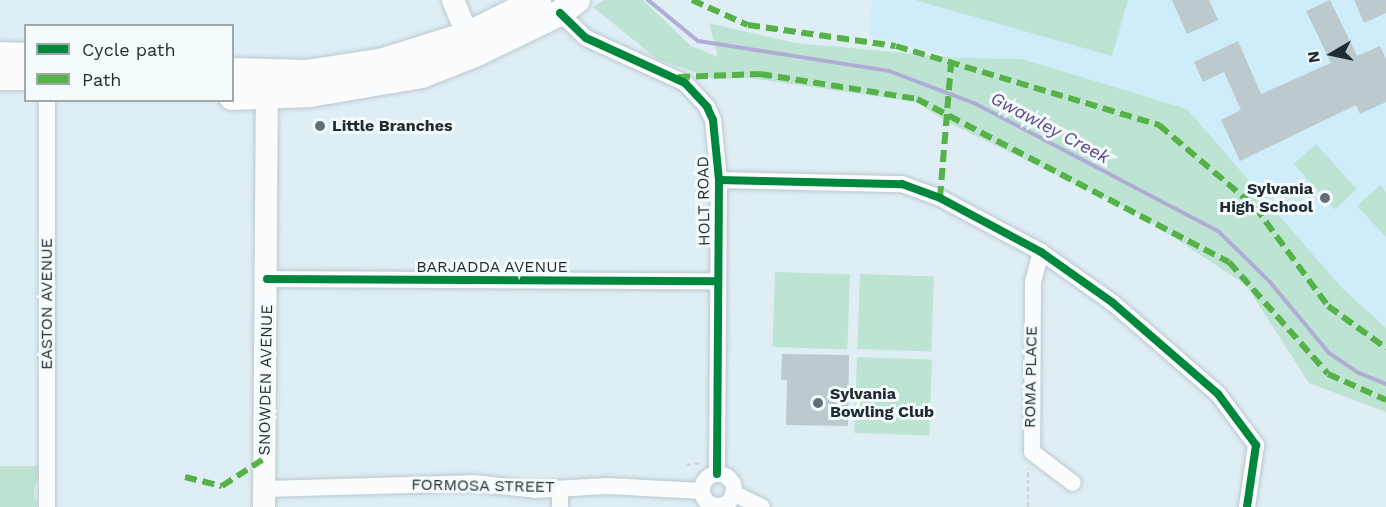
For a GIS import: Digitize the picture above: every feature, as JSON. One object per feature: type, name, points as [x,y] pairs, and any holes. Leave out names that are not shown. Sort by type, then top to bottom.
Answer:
[{"type":"main road","points":[[234,96],[267,85],[385,83],[422,75],[472,44],[558,4]]},
{"type":"main road","points":[[0,55],[24,56]]},
{"type":"main road","points":[[234,72],[267,85]]},
{"type":"main road","points":[[0,77],[24,77]]},
{"type":"street","points":[[453,0],[472,44]]},
{"type":"street","name":"HOLT ROAD","points":[[558,4],[586,38],[675,78],[695,92],[713,120],[719,180],[717,474]]},
{"type":"street","name":"SNOWDEN AVENUE","points":[[264,498],[267,85]]},
{"type":"street","name":"EASTON AVENUE","points":[[47,102],[47,507]]},
{"type":"street","points":[[719,180],[902,184],[940,198],[1041,252],[1113,303],[1218,394],[1256,445],[1247,507]]},
{"type":"street","name":"ROMA PLACE","points":[[1041,252],[1034,282],[1032,452],[1072,483]]},
{"type":"street","name":"BARJADDA AVENUE","points":[[267,279],[718,281]]},
{"type":"street","points":[[734,493],[726,504],[717,507],[708,503],[701,491],[705,479],[717,474],[730,480],[734,493],[762,507]]},
{"type":"street","name":"FORMOSA STREET","points":[[264,498],[473,483],[560,489],[619,486],[701,491]]},
{"type":"street","points":[[560,489],[560,507]]},
{"type":"path","points":[[1028,507],[1032,452]]},
{"type":"path","points":[[0,471],[46,471]]},
{"type":"shaded area","name":"Sylvania High School","points":[[872,0],[1386,0],[1386,328],[1341,287],[1022,59],[959,58],[869,35]]},
{"type":"green space","points":[[604,0],[643,0],[691,46],[718,57],[709,23],[796,43],[959,58],[1022,59],[1187,109],[1341,287],[1386,328],[1386,412],[1309,383],[1246,285],[1138,214],[949,123],[916,102],[750,78],[714,79],[657,59],[593,7]]},
{"type":"green space","points":[[915,0],[1128,0],[1112,56]]},
{"type":"green space","points":[[1316,144],[1357,189],[1335,209],[1294,164]]},
{"type":"green space","points":[[1380,185],[1386,192],[1386,237],[1357,206]]},
{"type":"green space","points":[[775,272],[850,275],[847,350],[772,347]]},
{"type":"green space","points":[[860,274],[934,277],[931,352],[857,349]]},
{"type":"green space","points":[[857,357],[932,360],[929,436],[854,433]]},
{"type":"green space","points":[[0,466],[39,466],[34,493],[37,507],[0,507]]},
{"type":"building","points":[[1172,0],[1209,0],[1218,20],[1187,34]]},
{"type":"building","points":[[1330,0],[1357,56],[1380,46],[1386,59],[1386,102],[1360,114],[1356,105],[1240,161],[1221,120],[1241,110],[1224,72],[1203,82],[1194,62],[1238,41],[1261,94],[1331,63],[1306,11]]},
{"type":"building","points":[[1354,0],[1386,0],[1386,13],[1364,23]]},
{"type":"building","name":"Sylvania Bowling Club","points":[[782,354],[849,355],[848,426],[786,425],[787,380],[781,380]]},
{"type":"waterway","name":"Gwawley Creek","points":[[648,0],[698,41],[889,71],[974,103],[1218,231],[1270,282],[1329,353],[1359,373],[1386,384]]},
{"type":"marked path","points":[[692,0],[748,25],[896,46],[1159,125],[1255,207],[1328,306],[1386,348]]},
{"type":"marked path","points":[[940,198],[951,64]]},
{"type":"marked path","points":[[678,77],[760,74],[917,99],[1229,262],[1328,374],[1386,400]]},
{"type":"marked path","points":[[185,477],[222,486],[265,458]]},
{"type":"cycle path","points":[[560,13],[586,38],[685,83],[707,107],[713,120],[719,180],[717,474]]},
{"type":"cycle path","points":[[719,180],[902,184],[940,198],[1041,252],[1113,303],[1218,394],[1256,445],[1247,507]]},
{"type":"cycle path","points":[[267,279],[718,281]]},
{"type":"place","name":"Little Branches","points":[[320,126]]},
{"type":"place","name":"Sylvania High School","points":[[1325,198]]},
{"type":"place","name":"Sylvania Bowling Club","points":[[818,403]]}]
